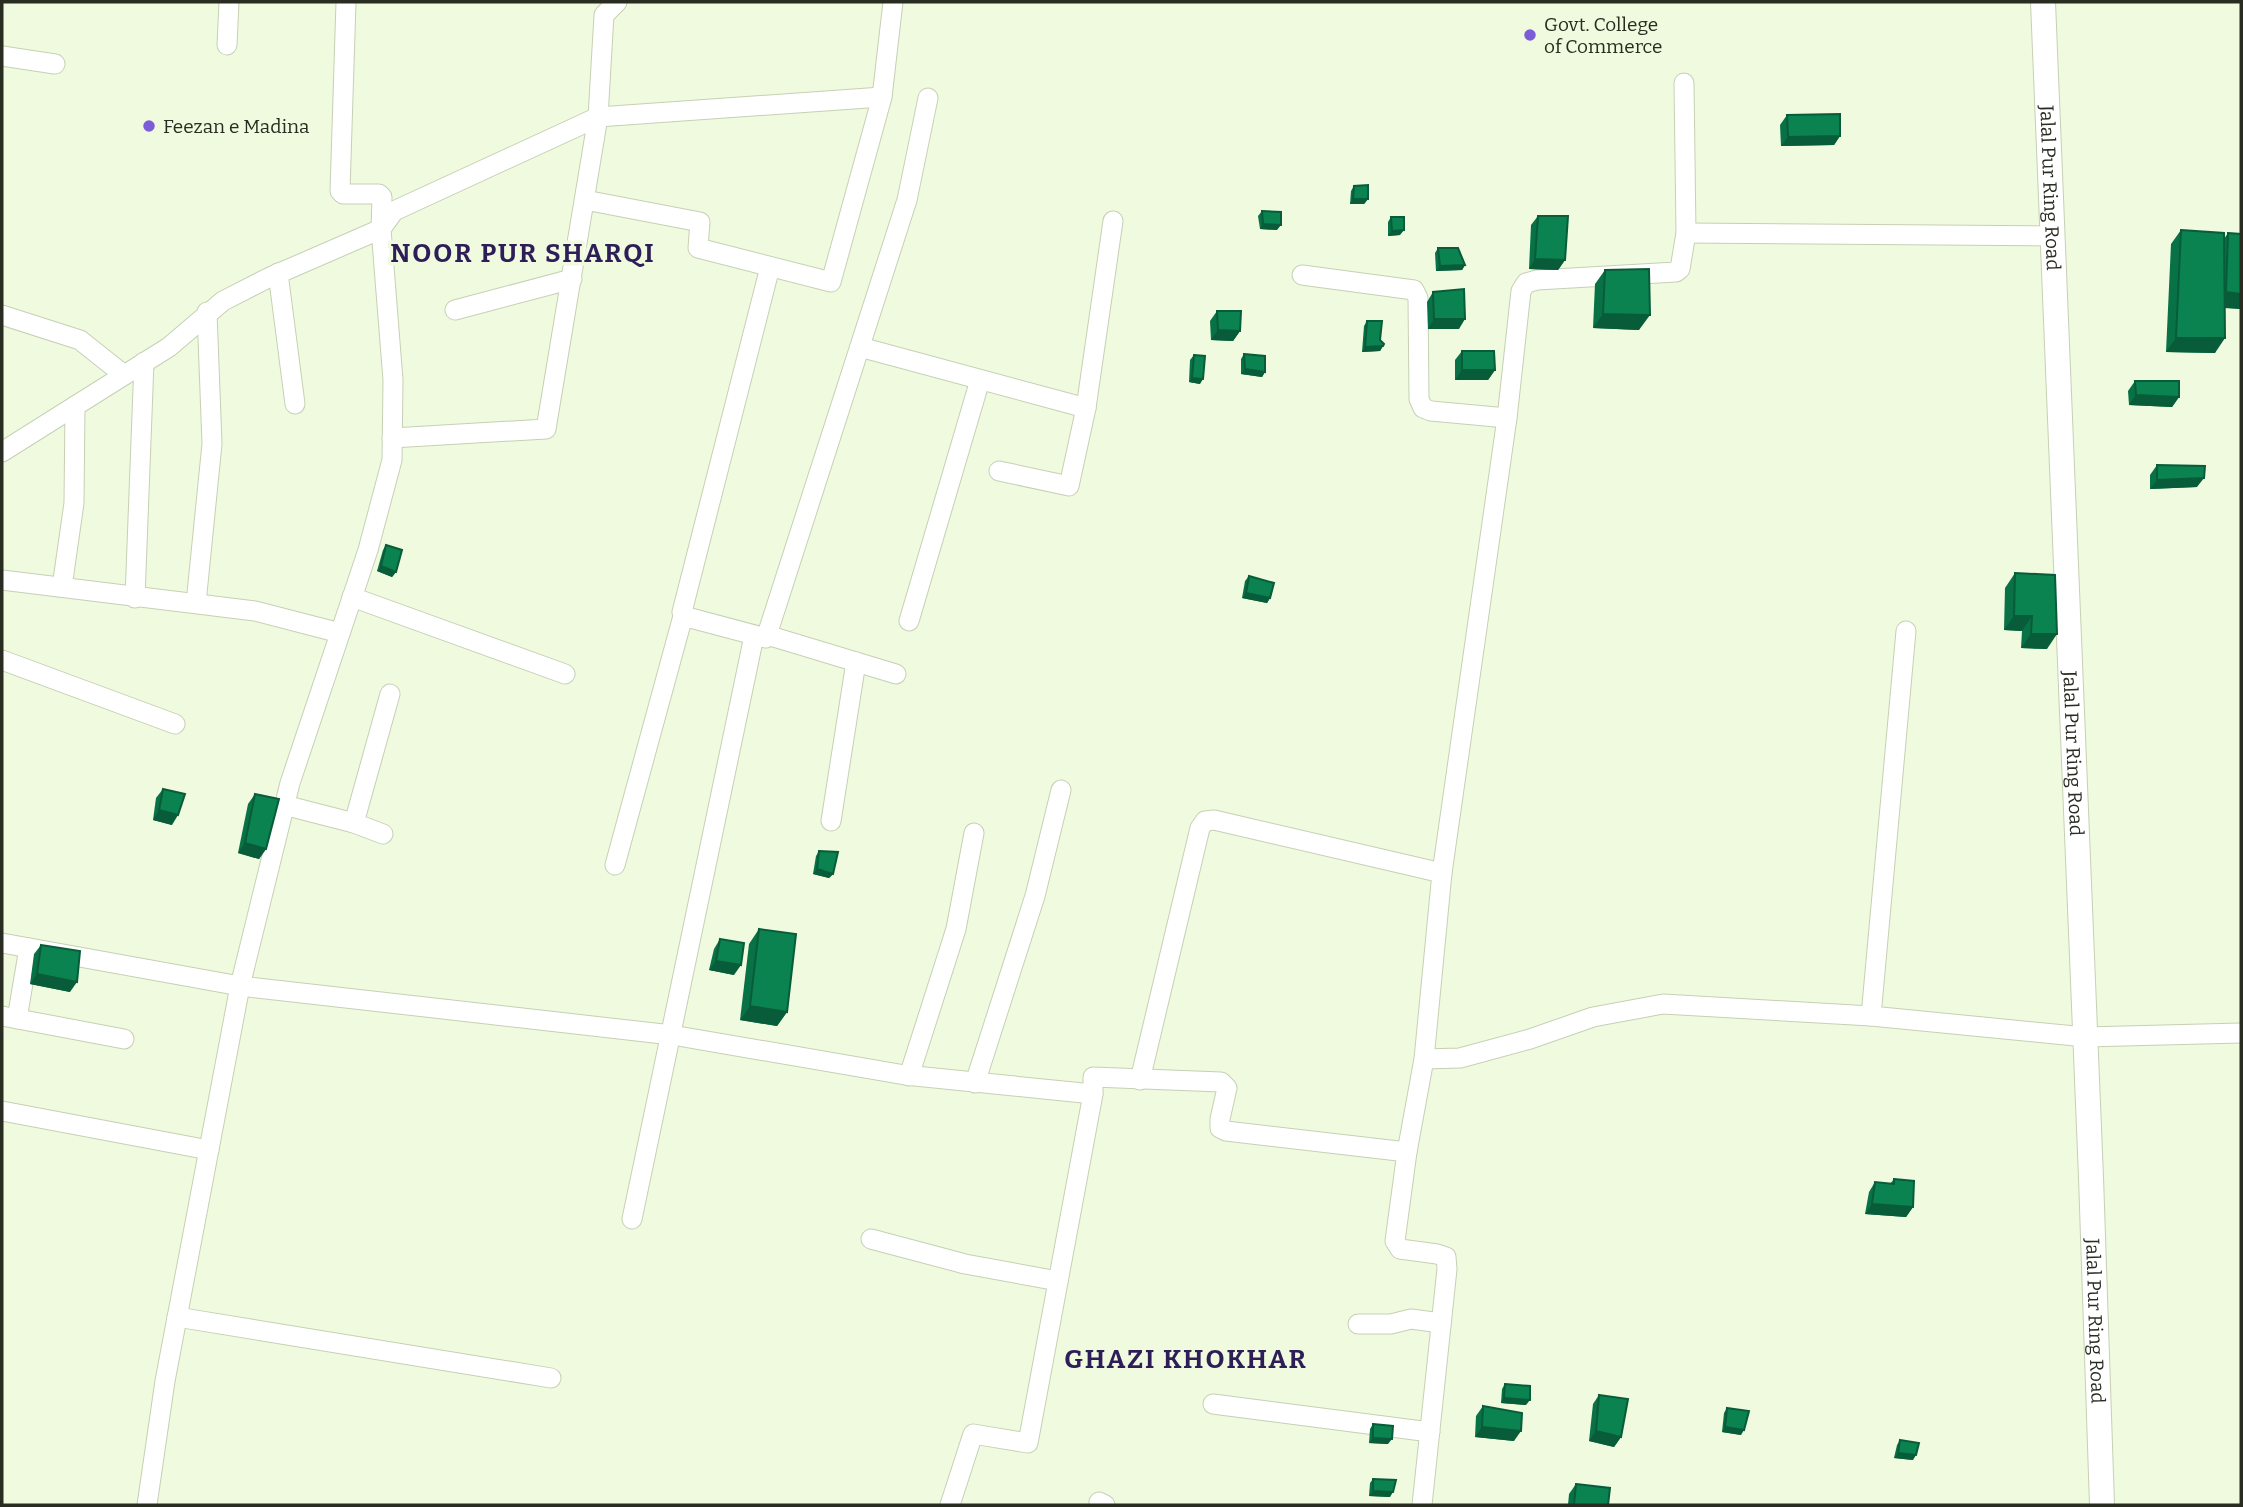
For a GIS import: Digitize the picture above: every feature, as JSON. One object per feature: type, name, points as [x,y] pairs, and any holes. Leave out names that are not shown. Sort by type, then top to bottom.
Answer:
[{"type":"main road","name":"Jalal Pur Ring Road","points":[[2043,2],[2102,1505]]},
{"type":"street","points":[[227,46],[229,2]]},
{"type":"street","points":[[147,1505],[164,1381],[240,986],[284,805],[368,550],[391,460],[393,380],[381,229],[381,195],[343,194],[340,191],[346,2]]},
{"type":"street","points":[[392,438],[546,429],[598,117],[604,15],[608,8],[617,2]]},
{"type":"street","points":[[585,200],[700,222],[698,248],[831,282],[882,97],[893,2]]},
{"type":"street","points":[[2,56],[55,64]]},
{"type":"street","points":[[1422,1505],[1446,1257],[1400,1249],[1395,1241],[1407,1152],[1424,1059],[1442,873],[1507,418],[1521,291],[1526,284],[1537,280],[1676,272],[1682,265],[1686,233],[1685,83]]},
{"type":"street","points":[[2,452],[169,348],[207,312],[223,301],[278,273],[381,229],[394,211],[598,117],[882,97]]},
{"type":"street","points":[[632,1219],[761,635],[860,347],[907,200],[928,98]]},
{"type":"street","points":[[999,471],[1069,486],[1086,408],[1113,221]]},
{"type":"street","points":[[1686,233],[2052,236]]},
{"type":"street","points":[[615,865],[683,616],[770,267]]},
{"type":"street","points":[[278,273],[295,404]]},
{"type":"street","points":[[1302,275],[1414,290],[1418,299],[1419,399],[1423,408],[1507,418]]},
{"type":"street","points":[[455,310],[572,279]]},
{"type":"street","points":[[196,603],[212,444],[207,312]]},
{"type":"street","points":[[2,315],[80,340],[124,375]]},
{"type":"street","points":[[860,347],[1086,408]]},
{"type":"street","points":[[135,598],[143,444],[144,362]]},
{"type":"street","points":[[909,621],[980,380]]},
{"type":"street","points":[[62,587],[74,503],[75,406]]},
{"type":"street","points":[[2,580],[255,611],[340,633]]},
{"type":"street","points":[[352,597],[565,674]]},
{"type":"street","points":[[683,616],[761,635],[896,674]]},
{"type":"street","points":[[1871,1016],[1906,631]]},
{"type":"street","points":[[2,660],[175,724]]},
{"type":"street","points":[[831,821],[856,662]]},
{"type":"street","points":[[354,823],[390,694]]},
{"type":"street","points":[[975,1083],[1035,896],[1060,790]]},
{"type":"street","points":[[284,805],[354,823],[383,834]]},
{"type":"street","points":[[1140,1080],[1200,828],[1205,821],[1214,820],[1442,873]]},
{"type":"street","points":[[909,1076],[956,929],[974,833]]},
{"type":"street","points":[[2,943],[240,986],[672,1035],[909,1076],[1093,1094]]},
{"type":"street","points":[[29,948],[9,1018],[124,1039]]},
{"type":"street","points":[[1424,1059],[1460,1058],[1530,1039],[1593,1017],[1663,1004],[1871,1016],[2085,1037],[2241,1033]]},
{"type":"street","points":[[950,1505],[974,1434],[1028,1443],[1093,1094],[1093,1077],[1225,1084],[1227,1088],[1220,1128],[1407,1152]]},
{"type":"street","points":[[2,1111],[209,1150]]},
{"type":"street","points":[[871,1239],[964,1264],[1058,1281]]},
{"type":"street","points":[[177,1317],[551,1378]]},
{"type":"street","points":[[1358,1324],[1391,1324],[1411,1319],[1441,1323]]},
{"type":"street","points":[[1213,1404],[1430,1432]]},
{"type":"building","points":[[1840,114],[1840,136],[1788,137],[1787,115]]},
{"type":"building","points":[[1368,185],[1368,199],[1353,199],[1354,186]]},
{"type":"building","points":[[1262,211],[1281,212],[1281,225],[1263,224]]},
{"type":"building","points":[[1538,216],[1568,216],[1565,260],[1535,259]]},
{"type":"building","points":[[1391,217],[1404,217],[1404,230],[1392,231]]},
{"type":"building","points":[[2181,230],[2224,233],[2225,338],[2176,338]]},
{"type":"building","points":[[2228,233],[2241,234],[2241,294],[2226,292]]},
{"type":"building","points":[[1438,248],[1458,248],[1465,265],[1440,266]]},
{"type":"building","points":[[1649,269],[1650,315],[1603,314],[1605,270]]},
{"type":"building","points":[[1464,289],[1465,319],[1434,319],[1433,292]]},
{"type":"building","points":[[1217,311],[1241,311],[1240,331],[1218,330]]},
{"type":"building","points":[[1367,321],[1382,321],[1380,340],[1383,346],[1365,347]]},
{"type":"building","points":[[1462,351],[1494,351],[1495,370],[1462,370]]},
{"type":"building","points":[[1244,354],[1265,356],[1265,372],[1245,369]]},
{"type":"building","points":[[1194,355],[1205,356],[1203,379],[1192,378]]},
{"type":"building","points":[[2135,381],[2179,381],[2179,397],[2136,395]]},
{"type":"building","points":[[2157,465],[2205,466],[2204,478],[2157,480]]},
{"type":"building","points":[[386,545],[402,550],[396,572],[381,566]]},
{"type":"building","points":[[2015,573],[2055,575],[2057,634],[2031,634],[2032,616],[2014,616]]},
{"type":"building","points":[[1249,576],[1274,583],[1270,598],[1246,593]]},
{"type":"building","points":[[163,789],[185,794],[178,815],[159,810]]},
{"type":"building","points":[[255,794],[279,799],[266,849],[245,843]]},
{"type":"building","points":[[819,851],[838,852],[833,874],[817,869]]},
{"type":"building","points":[[759,929],[796,934],[787,1012],[750,1006]]},
{"type":"building","points":[[720,939],[744,943],[741,965],[716,961]]},
{"type":"building","points":[[41,945],[80,951],[77,982],[37,974]]},
{"type":"building","points":[[1894,1179],[1914,1181],[1913,1207],[1872,1204],[1875,1182],[1894,1184]]},
{"type":"building","points":[[1505,1384],[1530,1386],[1530,1400],[1504,1398]]},
{"type":"building","points":[[1599,1395],[1628,1399],[1621,1437],[1596,1431]]},
{"type":"building","points":[[1483,1406],[1522,1413],[1521,1431],[1482,1427]]},
{"type":"building","points":[[1727,1408],[1749,1411],[1744,1430],[1725,1427]]},
{"type":"building","points":[[1373,1424],[1393,1426],[1392,1439],[1373,1438]]},
{"type":"building","points":[[1900,1440],[1919,1443],[1916,1455],[1898,1453]]},
{"type":"building","points":[[1373,1479],[1396,1480],[1393,1492],[1373,1491]]},
{"type":"building","points":[[1576,1484],[1610,1488],[1608,1505],[1574,1505]]},
{"type":"place","name":"Govt. College of Commerce","points":[[1530,35]]},
{"type":"place","name":"Feezan e Madina","points":[[149,126]]},
{"type":"district","name":"NOOR PUR SHARQI","points":[[523,253]]},
{"type":"district","name":"GHAZI KHOKHAR","points":[[1186,1359]]}]
